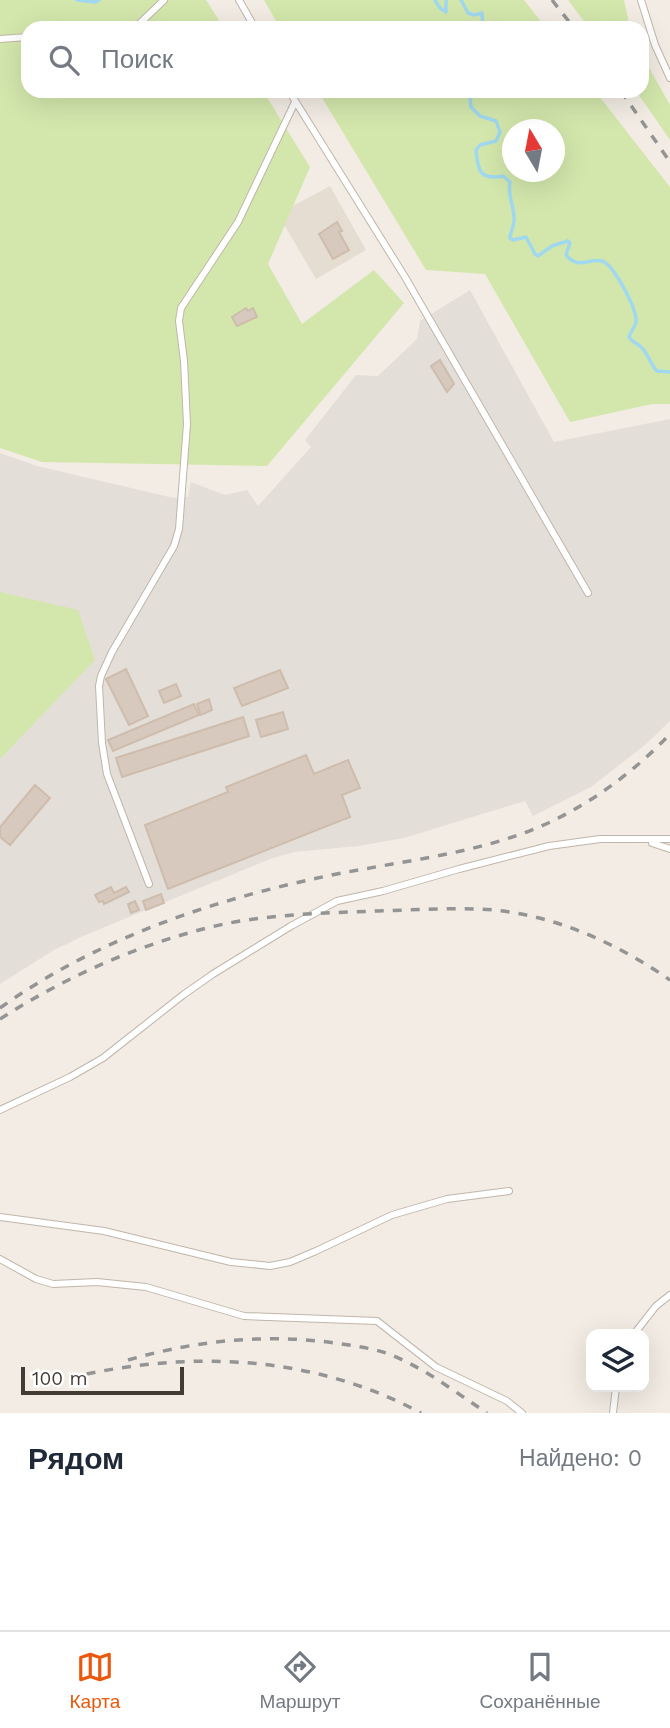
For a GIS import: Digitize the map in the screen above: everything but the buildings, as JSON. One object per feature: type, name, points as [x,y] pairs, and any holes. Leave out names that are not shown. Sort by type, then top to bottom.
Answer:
[{"type":"lane","points":[[142,21],[164,0]]},
{"type":"lane","points":[[239,0],[251,21]]},
{"type":"lane","points":[[642,0],[648,21]]},
{"type":"lane","points":[[649,26],[654,45],[670,78]]},
{"type":"lane","points":[[0,39],[21,38]]},
{"type":"lane","points":[[293,98],[405,277],[588,593]]},
{"type":"lane","points":[[149,884],[106,766],[99,697],[101,676],[119,638],[174,546],[180,529],[187,424],[179,321],[181,308],[237,222],[295,102]]},
{"type":"lane","points":[[0,1112],[103,1058],[203,981],[291,926],[337,901],[549,846],[600,839],[670,839]]},
{"type":"lane","points":[[640,840],[670,849]]},
{"type":"lane","points":[[0,1217],[117,1233],[231,1262],[270,1266],[303,1256],[392,1214],[447,1199],[509,1191]]},
{"type":"lane","points":[[0,1259],[36,1279],[53,1284],[97,1282],[146,1287],[244,1316],[377,1321],[436,1367],[507,1401],[522,1413]]},
{"type":"lane","points":[[638,1329],[656,1306],[670,1295]]},
{"type":"lane","points":[[613,1413],[615,1392]]},
{"type":"shaded area","points":[[330,186],[366,250],[316,279],[278,214]]},
{"type":"shaded area","points":[[470,290],[554,442],[670,419],[670,721],[645,745],[591,787],[533,816],[525,801],[404,838],[359,846],[294,852],[270,859],[83,936],[54,950],[0,984],[0,453],[37,466],[174,498],[188,497],[191,482],[225,495],[247,490],[258,506],[311,447],[305,440],[356,375],[378,376],[417,339],[420,321]]},
{"type":"green space","points":[[0,0],[206,0],[220,21],[21,21],[21,98],[267,98],[310,167],[268,264],[302,324],[374,270],[404,303],[267,466],[42,462],[0,448]]},
{"type":"green space","points":[[264,0],[524,0],[540,21],[276,21]]},
{"type":"green space","points":[[568,0],[624,0],[628,21],[584,21]]},
{"type":"green space","points":[[649,68],[670,105],[670,140],[641,98],[649,98]]},
{"type":"green space","points":[[322,98],[600,98],[670,187],[670,404],[652,404],[570,422],[485,274],[426,270]]},
{"type":"green space","points":[[0,592],[78,610],[95,660],[0,759]]},
{"type":"waterway","points":[[77,0],[99,0]]},
{"type":"waterway","points":[[435,0],[446,12],[446,0]]},
{"type":"waterway","points":[[461,0],[468,13],[482,13],[483,21]]},
{"type":"waterway","points":[[470,98],[471,107],[480,116],[496,121],[500,132],[496,141],[480,145],[476,150],[482,173],[489,177],[503,176],[510,182],[514,221],[510,238],[513,240],[526,237],[538,256],[552,246],[568,241],[570,243],[566,255],[575,262],[597,260],[607,264],[624,288],[633,308],[636,322],[629,337],[643,349],[657,371],[670,372]]},
{"type":"railway","points":[[552,0],[568,21]]},
{"type":"railway","points":[[626,98],[670,162]]},
{"type":"railway","points":[[0,1008],[72,963],[190,913],[313,879],[490,844],[546,824],[612,785],[670,734]]},
{"type":"railway","points":[[0,1019],[80,974],[165,940],[224,924],[319,913],[450,909],[518,913],[564,925],[586,934],[629,955],[670,980]]},
{"type":"railway","points":[[128,1360],[178,1348],[252,1339],[303,1340],[350,1345],[386,1353],[412,1365],[487,1413]]},
{"type":"railway","points":[[69,1378],[158,1363],[248,1363],[337,1379],[379,1393],[421,1413]]}]
